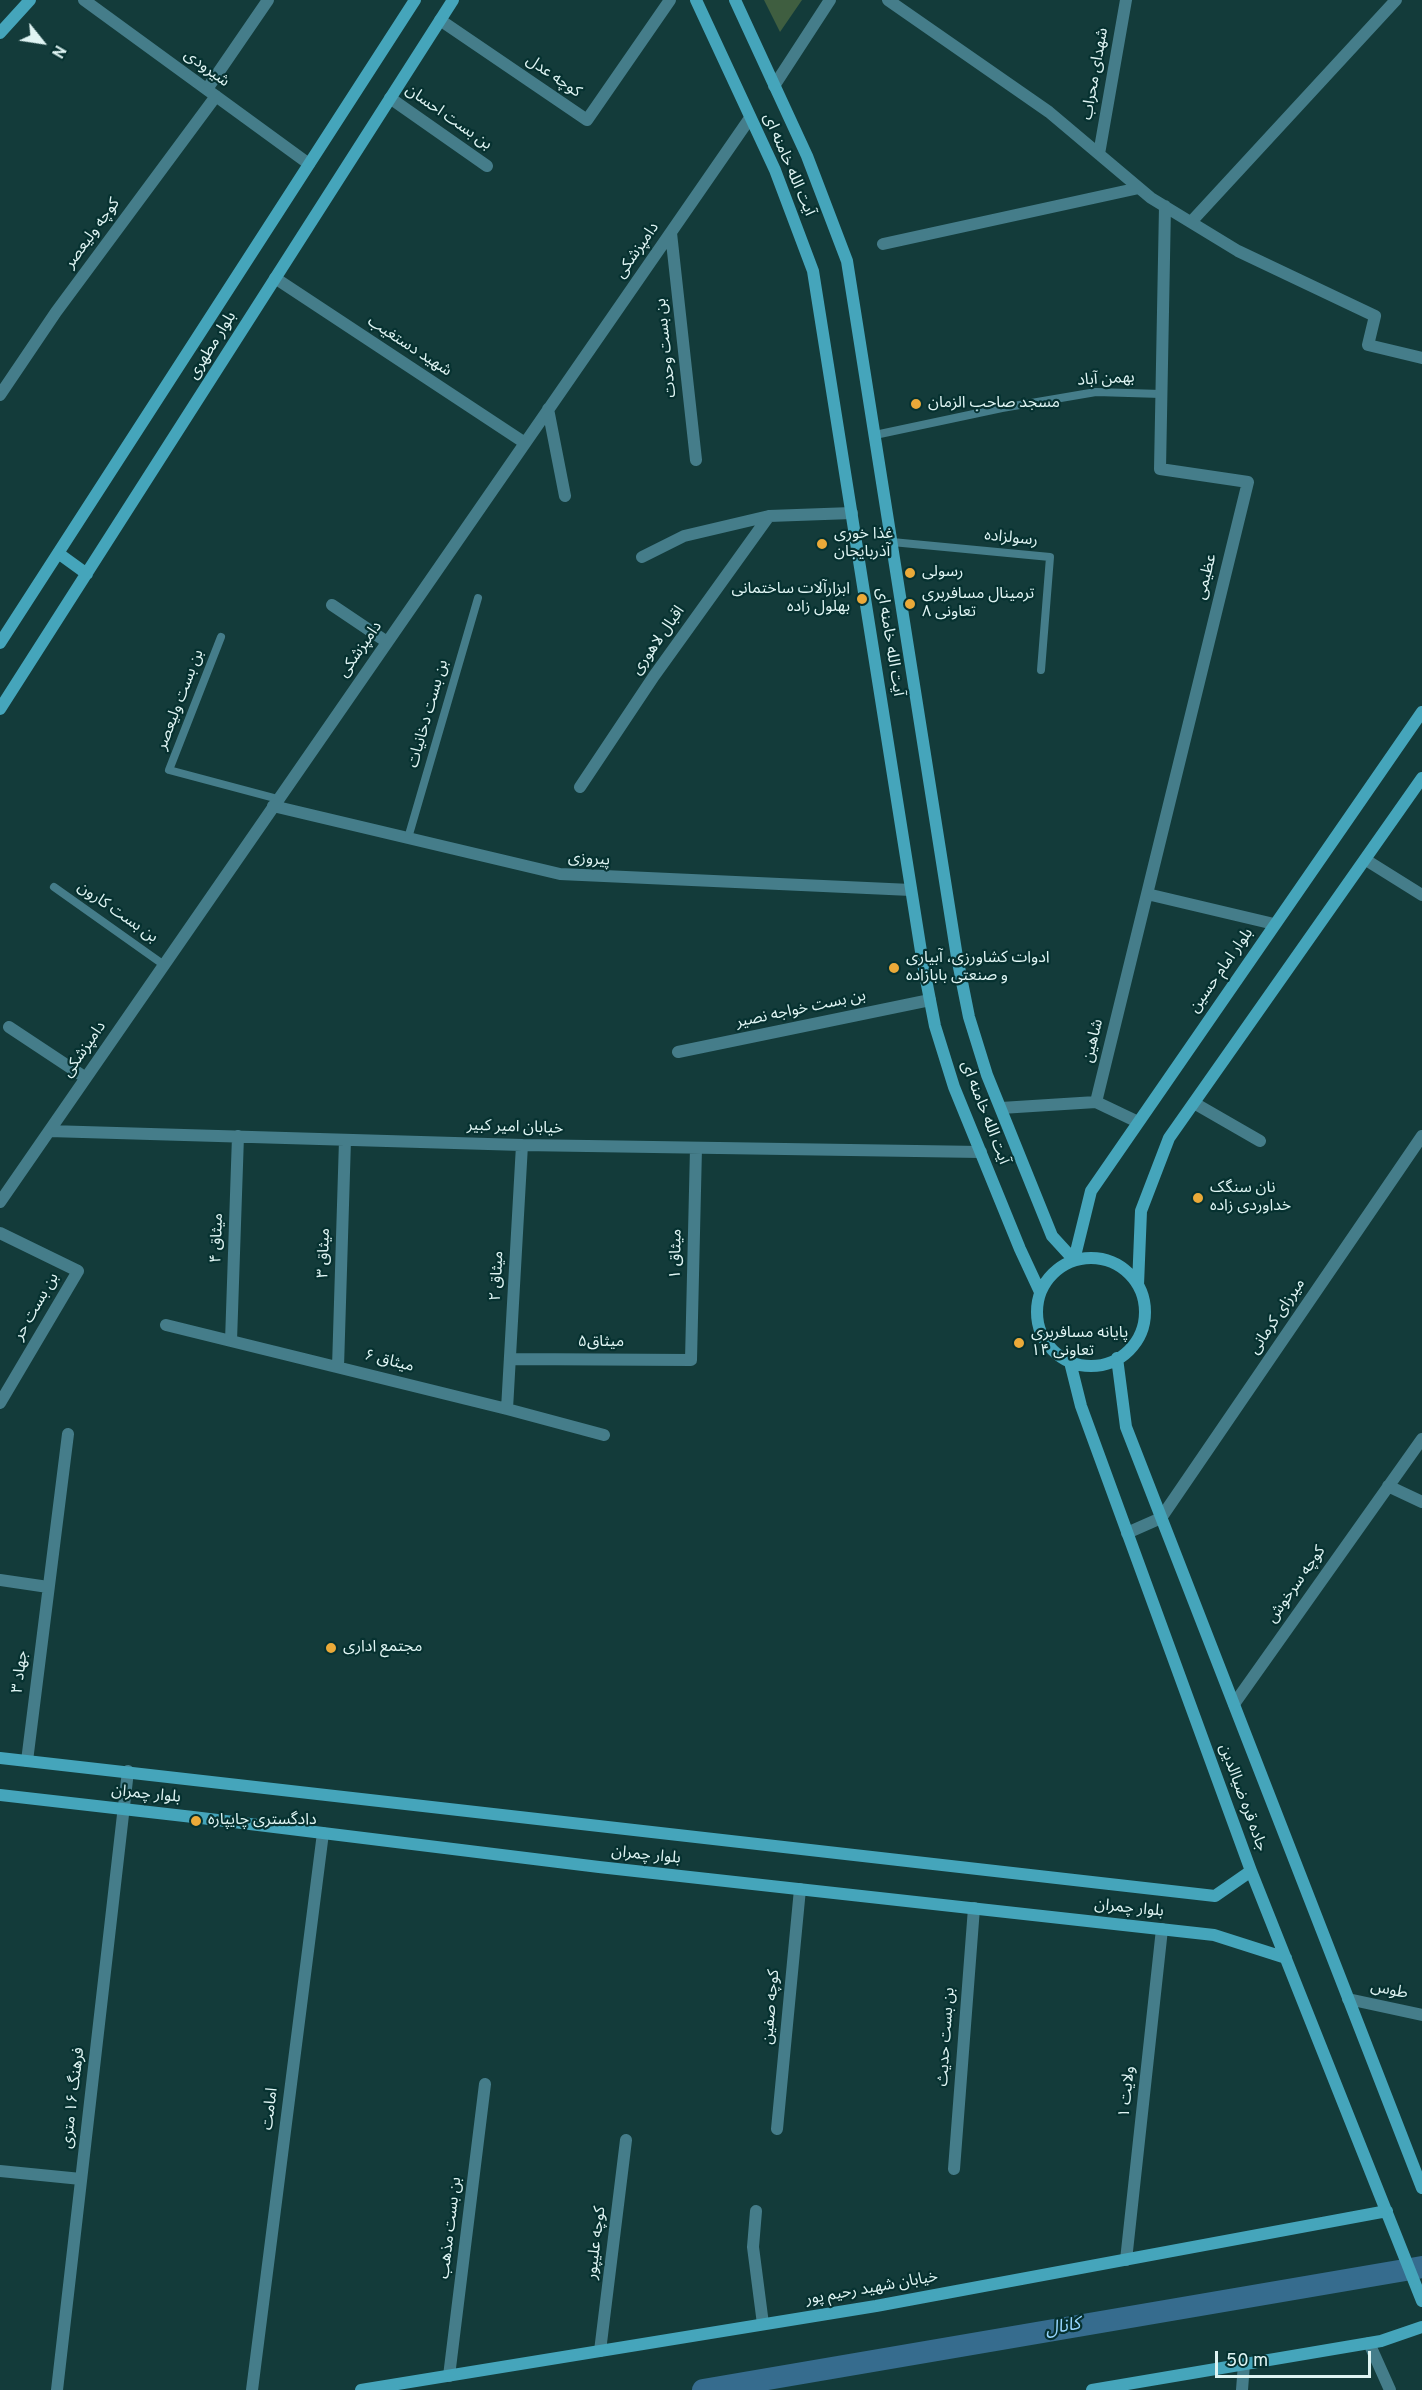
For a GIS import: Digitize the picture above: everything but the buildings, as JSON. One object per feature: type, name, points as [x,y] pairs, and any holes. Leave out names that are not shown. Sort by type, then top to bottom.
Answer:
[{"type":"street","points":[[0,33],[30,0]]},
{"type":"street","name":"شیرودی","points":[[84,0],[309,164]]},
{"type":"street","name":"کوچه ولیعصر","points":[[0,395],[211,92],[268,0]]},
{"type":"street","name":"بلوار مطهری","points":[[0,643],[415,0]]},
{"type":"street","name":"بلوار مطهری","points":[[0,709],[453,0]]},
{"type":"street","name":"آیت الله خامنه ای","points":[[696,0],[775,170],[813,271],[911,890],[935,1026],[954,1087],[1020,1249],[1040,1292]]},
{"type":"street","name":"آیت الله خامنه ای","points":[[735,0],[807,156],[847,261],[957,957],[969,1017],[987,1075],[1052,1236],[1074,1260]]},
{"type":"street","points":[[774,86],[830,0]]},
{"type":"street","points":[[888,0],[1049,112],[1139,188],[1165,206],[1238,251],[1375,316],[1368,345],[1422,358]]},
{"type":"street","name":"شهدای محراب","points":[[1100,154],[1126,0]]},
{"type":"street","points":[[1191,222],[1396,0]]},
{"type":"street","name":"کوچه عدل","points":[[440,20],[587,120],[667,1]]},
{"type":"street","name":"بن بست احسان","points":[[390,98],[487,166]]},
{"type":"street","name":"دامپزشکی","points":[[0,1202],[750,118]]},
{"type":"street","points":[[883,244],[1139,188]]},
{"type":"street","name":"عظیمی","points":[[1147,894],[1248,482],[1160,469],[1165,206]]},
{"type":"street","name":"بن بست وحدت","points":[[671,232],[696,460]]},
{"type":"street","name":"شهید دستغیب","points":[[275,278],[525,443]]},
{"type":"street","points":[[548,410],[565,496]]},
{"type":"street","points":[[642,557],[684,536],[769,516],[852,513]]},
{"type":"street","name":"اقبال لاهوری","points":[[580,787],[654,676],[769,516]]},
{"type":"street","points":[[58,553],[87,574]]},
{"type":"street","points":[[332,605],[387,642]]},
{"type":"street","name":"بلوار امام حسین","points":[[1074,1260],[1091,1191],[1422,712]]},
{"type":"street","points":[[1138,1285],[1126,1271],[1110,1262],[1092,1258],[1074,1260],[1054,1273],[1040,1292],[1037,1309],[1038,1326],[1045,1341],[1056,1353],[1070,1362],[1094,1365],[1118,1358],[1130,1348],[1140,1334],[1144,1318],[1143,1301],[1138,1285],[1141,1211],[1169,1138],[1422,778]]},
{"type":"street","name":"پیروزی","points":[[276,803],[408,838],[560,874],[911,890]]},
{"type":"street","points":[[1366,860],[1422,895]]},
{"type":"street","points":[[1147,894],[1274,924]]},
{"type":"street","name":"شاهین","points":[[1096,1102],[1147,894]]},
{"type":"street","name":"بن بست خواجه نصیر","points":[[678,1052],[930,1000]]},
{"type":"street","points":[[9,1027],[86,1078]]},
{"type":"street","points":[[1001,1108],[1096,1102],[1138,1122]]},
{"type":"street","points":[[1194,1103],[1260,1141]]},
{"type":"street","name":"خیابان امیر کبیر","points":[[49,1131],[522,1145],[981,1152]]},
{"type":"street","name":"میثاق ۴","points":[[231,1341],[238,1136]]},
{"type":"street","name":"میرزای کرمانی","points":[[1161,1518],[1422,1136]]},
{"type":"street","name":"میثاق ۳","points":[[338,1367],[345,1140]]},
{"type":"street","name":"میثاق ۲","points":[[507,1409],[522,1145]]},
{"type":"street","name":"میثاق ۱","points":[[691,1360],[696,1148]]},
{"type":"street","name":"بن بست حر","points":[[0,1233],[78,1271],[0,1403]]},
{"type":"street","name":"میثاق ۶","points":[[166,1324],[604,1435]]},
{"type":"street","name":"جاده قره ضیاالدین","points":[[1118,1358],[1126,1427],[1422,2188]]},
{"type":"street","name":"میثاق۵","points":[[510,1359],[691,1360]]},
{"type":"street","name":"جاده قره ضیاالدین","points":[[1070,1362],[1081,1406],[1251,1871],[1422,2301]]},
{"type":"street","name":"جهاد ۳","points":[[27,1761],[68,1434]]},
{"type":"street","name":"کوچه سرخوش","points":[[1234,1704],[1422,1439]]},
{"type":"street","points":[[1388,1486],[1422,1502]]},
{"type":"street","points":[[1127,1533],[1161,1518]]},
{"type":"street","points":[[0,1580],[48,1587]]},
{"type":"street","name":"بلوار چمران","points":[[0,1758],[1215,1896],[1251,1871]]},
{"type":"street","name":"فرهنگ ۱۶ متری","points":[[57,2390],[128,1771]]},
{"type":"street","name":"بلوار چمران","points":[[0,1795],[1214,1935],[1286,1958]]},
{"type":"street","name":"امامت","points":[[252,2390],[323,1833]]},
{"type":"street","name":"کوچه صفین","points":[[777,2129],[800,1889]]},
{"type":"street","name":"بن بست حدیث","points":[[954,2169],[974,1908]]},
{"type":"street","name":"ولایت ۱","points":[[1126,2260],[1162,1929]]},
{"type":"street","name":"طوس","points":[[1348,1999],[1422,2013]]},
{"type":"street","name":"بن بست مذهب","points":[[449,2376],[485,2084]]},
{"type":"street","name":"کوچه علیپور","points":[[600,2351],[626,2140]]},
{"type":"street","points":[[0,2171],[81,2179]]},
{"type":"street","points":[[756,2211],[753,2247],[763,2324]]},
{"type":"street","name":"خیابان شهید رحیم پور","points":[[362,2390],[876,2306],[1387,2211]]},
{"type":"street","points":[[1092,2390],[1381,2341],[1422,2326]]},
{"type":"street","points":[[1369,2343],[1390,2390]]},
{"type":"street","points":[[1242,2390],[1244,2364]]},
{"type":"lane","name":"بهمن آباد","points":[[875,435],[1002,408],[1096,392],[1161,394]]},
{"type":"lane","name":"رسولزاده","points":[[892,542],[1050,557],[1041,670]]},
{"type":"lane","name":"بن بست دخانیات","points":[[408,838],[478,598]]},
{"type":"lane","name":"بن بست ولیعصر","points":[[221,637],[170,770],[276,803]]},
{"type":"lane","name":"بن بست کارون","points":[[54,886],[164,964]]},
{"type":"green space","points":[[764,0],[802,0],[780,32]]},
{"type":"waterway","name":"کانال","points":[[703,2390],[1422,2267]]},
{"type":"place","name":"مسجد صاحب الزمان","points":[[916,404]]},
{"type":"place","name":"غذا خوری آذربایجان","points":[[822,544]]},
{"type":"place","name":"رسولی","points":[[910,573]]},
{"type":"place","name":"ابزارآلات ساختمانی بهلول زاده","points":[[862,599]]},
{"type":"place","name":"ترمینال مسافربری تعاونی ۸","points":[[910,604]]},
{"type":"place","name":"ادوات کشاورزی، آبیاری و صنعتی بابازاده","points":[[894,968]]},
{"type":"place","name":"نان سنگک خداوردی زاده","points":[[1198,1198]]},
{"type":"place","name":"پایانه مسافربری تعاونی ۱۴","points":[[1019,1343]]},
{"type":"place","name":"مجتمع اداری","points":[[331,1648]]},
{"type":"place","name":"دادگستری چایپاره","points":[[196,1821]]}]
